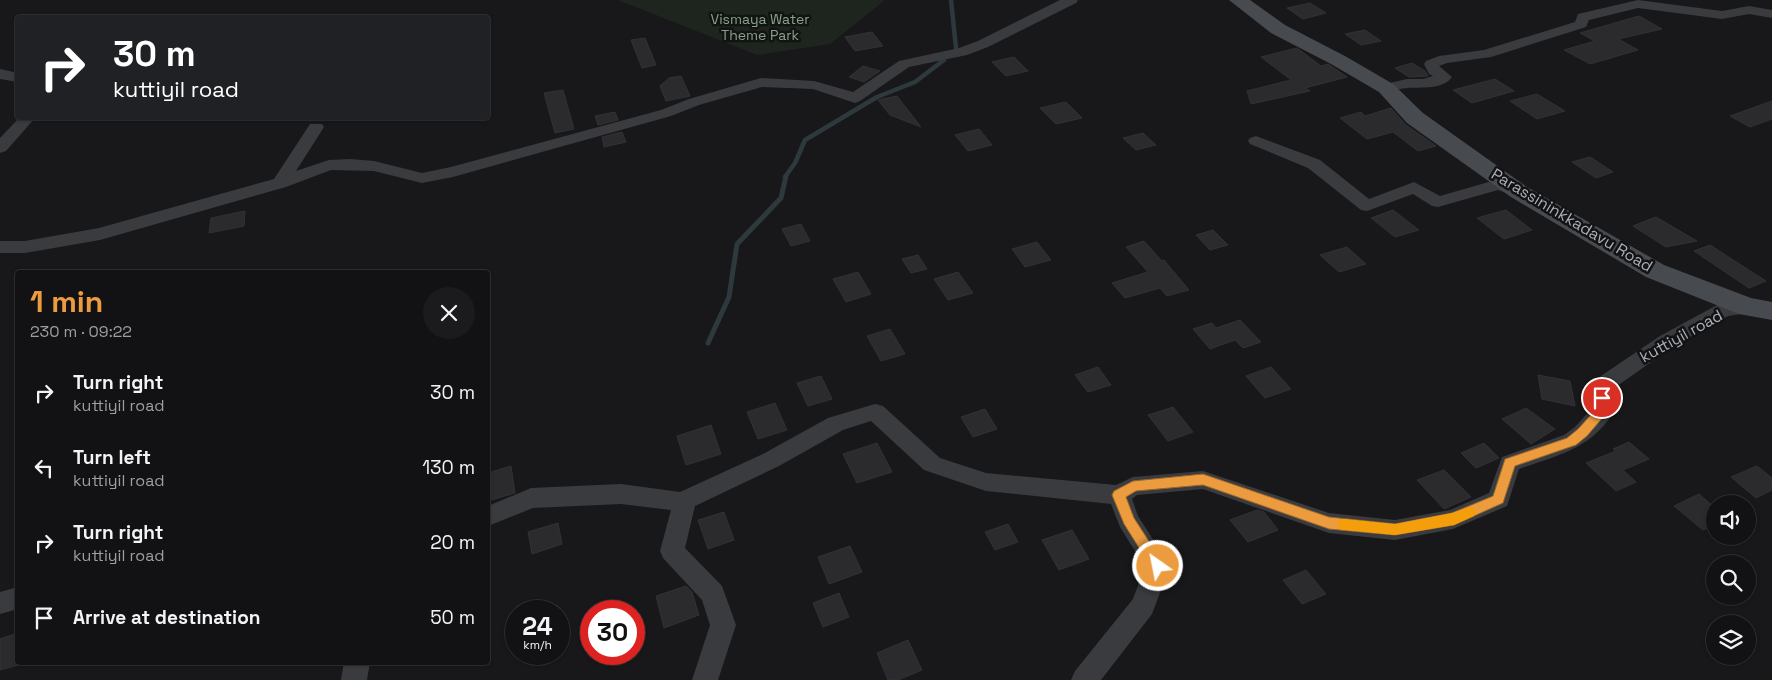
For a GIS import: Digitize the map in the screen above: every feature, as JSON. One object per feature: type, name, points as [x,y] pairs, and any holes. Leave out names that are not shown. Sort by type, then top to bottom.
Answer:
[{"type":"main road","name":"Parassininkkadavu Road","points":[[1238,0],[1278,29],[1338,60],[1386,88],[1415,118],[1519,192],[1655,271],[1748,307],[1772,311]]},
{"type":"street","points":[[0,247],[25,247],[100,234],[280,183],[329,165],[374,166],[422,178],[453,172],[666,113],[717,94],[761,82],[814,85],[855,98],[904,64],[934,56],[962,52],[984,44],[1071,0]]},
{"type":"street","points":[[1386,88],[1407,83],[1424,84],[1445,77],[1434,71],[1431,64],[1444,59],[1486,54],[1517,42],[1570,29],[1581,24],[1583,16],[1638,4],[1698,14],[1722,15],[1749,10],[1772,14]]},
{"type":"street","points":[[0,73],[15,77]]},
{"type":"street","points":[[0,148],[25,120]]},
{"type":"street","points":[[280,183],[316,127]]},
{"type":"street","points":[[1256,142],[1314,164],[1367,206],[1414,187],[1438,202],[1499,184],[1519,192]]},
{"type":"street","name":"kuttiyil road","points":[[1118,495],[1133,486],[1203,480],[1329,523],[1395,530],[1454,519],[1499,499],[1510,463],[1572,441],[1583,433],[1605,408],[1599,388],[1606,382],[1667,341],[1724,310],[1748,307]]},
{"type":"street","points":[[490,515],[531,498],[622,494],[682,502],[771,460],[836,424],[875,412],[932,464],[986,482],[1118,495],[1128,520],[1158,566],[1143,606],[1084,680]]},
{"type":"street","points":[[685,501],[672,551],[713,594],[723,625],[705,680]]},
{"type":"street","points":[[0,603],[15,599]]},
{"type":"street","points":[[354,680],[356,665]]},
{"type":"green space","name":"Vismaya Water Theme Park","points":[[618,0],[885,0],[830,44],[757,55]]},
{"type":"building","points":[[1310,3],[1326,13],[1303,19],[1287,8]]},
{"type":"building","points":[[1639,16],[1662,29],[1618,39],[1638,50],[1590,64],[1564,50],[1595,41],[1580,33]]},
{"type":"building","points":[[1365,30],[1381,41],[1361,45],[1345,34]]},
{"type":"building","points":[[872,32],[883,46],[855,51],[845,37]]},
{"type":"building","points":[[645,38],[656,65],[642,68],[631,40]]},
{"type":"building","points":[[1297,48],[1321,66],[1328,64],[1347,77],[1305,88],[1310,91],[1251,104],[1247,91],[1291,80],[1261,57]]},
{"type":"building","points":[[1014,57],[1028,71],[1006,76],[992,62]]},
{"type":"building","points":[[1412,63],[1425,71],[1428,76],[1409,77],[1395,68]]},
{"type":"building","points":[[863,66],[880,71],[864,82],[849,77]]},
{"type":"building","points":[[681,76],[690,96],[666,101],[660,86],[669,78]]},
{"type":"building","points":[[1495,79],[1514,91],[1472,103],[1453,90]]},
{"type":"building","points":[[563,90],[574,129],[555,133],[544,93]]},
{"type":"building","points":[[1537,94],[1565,111],[1537,119],[1510,101]]},
{"type":"building","points":[[897,96],[921,127],[890,115],[878,100]]},
{"type":"building","points":[[1772,101],[1772,119],[1750,127],[1730,116]]},
{"type":"building","points":[[1066,102],[1082,118],[1056,124],[1040,108]]},
{"type":"building","points":[[1391,108],[1406,125],[1436,146],[1418,151],[1393,132],[1367,139],[1340,118],[1361,112],[1365,116]]},
{"type":"building","points":[[615,112],[618,120],[598,125],[595,116]]},
{"type":"building","points":[[979,129],[992,145],[968,151],[955,135]]},
{"type":"building","points":[[622,132],[626,142],[604,147],[602,137]]},
{"type":"building","points":[[1143,133],[1156,145],[1136,150],[1123,138]]},
{"type":"building","points":[[1590,157],[1613,172],[1596,178],[1572,162]]},
{"type":"building","points":[[1393,210],[1419,230],[1395,237],[1371,218]]},
{"type":"building","points":[[1506,210],[1532,230],[1504,239],[1477,218]]},
{"type":"building","points":[[245,211],[244,226],[209,233],[211,218]]},
{"type":"building","points":[[1656,217],[1697,241],[1666,247],[1633,226]]},
{"type":"building","points":[[801,224],[810,241],[791,246],[782,229]]},
{"type":"building","points":[[1213,230],[1228,245],[1210,250],[1196,235]]},
{"type":"building","points":[[1144,241],[1162,261],[1164,260],[1189,290],[1167,296],[1160,288],[1125,298],[1112,283],[1148,272],[1126,247]]},
{"type":"building","points":[[1037,242],[1051,260],[1025,267],[1012,249]]},
{"type":"building","points":[[1710,245],[1766,281],[1749,288],[1694,251]]},
{"type":"building","points":[[1347,247],[1366,264],[1339,272],[1320,255]]},
{"type":"building","points":[[918,255],[927,269],[911,273],[902,259]]},
{"type":"building","points":[[858,272],[871,294],[846,302],[833,279]]},
{"type":"building","points":[[958,272],[973,293],[948,300],[934,279]]},
{"type":"building","points":[[1240,320],[1261,342],[1243,348],[1235,340],[1210,349],[1193,329],[1212,323],[1216,328]]},
{"type":"building","points":[[890,329],[905,354],[881,361],[867,336]]},
{"type":"building","points":[[1098,367],[1111,385],[1088,392],[1075,375]]},
{"type":"building","points":[[1271,367],[1291,389],[1265,398],[1246,376]]},
{"type":"building","points":[[1538,375],[1570,381],[1575,406],[1542,399]]},
{"type":"building","points":[[821,376],[832,399],[808,406],[797,383]]},
{"type":"building","points":[[775,403],[787,430],[758,439],[747,412]]},
{"type":"building","points":[[1173,407],[1193,432],[1168,441],[1148,415]]},
{"type":"building","points":[[1526,408],[1555,429],[1531,444],[1502,419]]},
{"type":"building","points":[[985,409],[997,429],[973,437],[961,417]]},
{"type":"building","points":[[711,425],[721,454],[686,465],[677,436]]},
{"type":"building","points":[[1629,442],[1649,459],[1623,470],[1636,482],[1616,491],[1586,463],[1616,451],[1613,449]]},
{"type":"building","points":[[877,443],[892,472],[857,483],[843,454]]},
{"type":"building","points":[[1484,443],[1499,458],[1476,468],[1461,453]]},
{"type":"building","points":[[511,466],[515,493],[490,500],[490,472]]},
{"type":"building","points":[[1757,466],[1772,478],[1772,490],[1756,498],[1756,495],[1752,495],[1731,477]]},
{"type":"building","points":[[1444,470],[1471,497],[1444,509],[1417,480]]},
{"type":"building","points":[[1699,494],[1706,500],[1706,529],[1703,530],[1674,506]]},
{"type":"building","points":[[1257,510],[1264,512],[1278,530],[1248,542],[1230,520]]},
{"type":"building","points":[[724,512],[734,540],[708,549],[698,520]]},
{"type":"building","points":[[558,523],[562,544],[532,554],[528,532]]},
{"type":"building","points":[[1008,524],[1018,542],[995,550],[985,532]]},
{"type":"building","points":[[1072,530],[1089,559],[1059,570],[1042,540]]},
{"type":"building","points":[[850,546],[862,572],[829,584],[818,557]]},
{"type":"building","points":[[1306,570],[1326,594],[1302,604],[1283,580]]},
{"type":"building","points":[[686,586],[692,592],[699,615],[664,628],[656,596]]},
{"type":"building","points":[[839,593],[849,617],[823,627],[813,603]]},
{"type":"building","points":[[15,634],[15,665],[18,665],[0,670],[0,639]]},
{"type":"building","points":[[908,640],[922,670],[898,680],[888,680],[877,653]]},
{"type":"waterway","points":[[951,0],[956,48]]},
{"type":"waterway","points":[[785,177],[795,163],[805,140],[877,97],[915,82],[944,60]]},
{"type":"waterway","points":[[708,343],[729,297],[737,244],[781,198],[786,176]]},
{"type":"slow traffic","points":[[1344,524],[1395,530],[1454,519],[1469,512]]},
{"type":"route","points":[[1158,566],[1128,520],[1118,495],[1133,486],[1168,481],[1203,480],[1329,523],[1395,530],[1454,519],[1499,499],[1510,463],[1572,441],[1583,433],[1605,408],[1602,398]]}]
